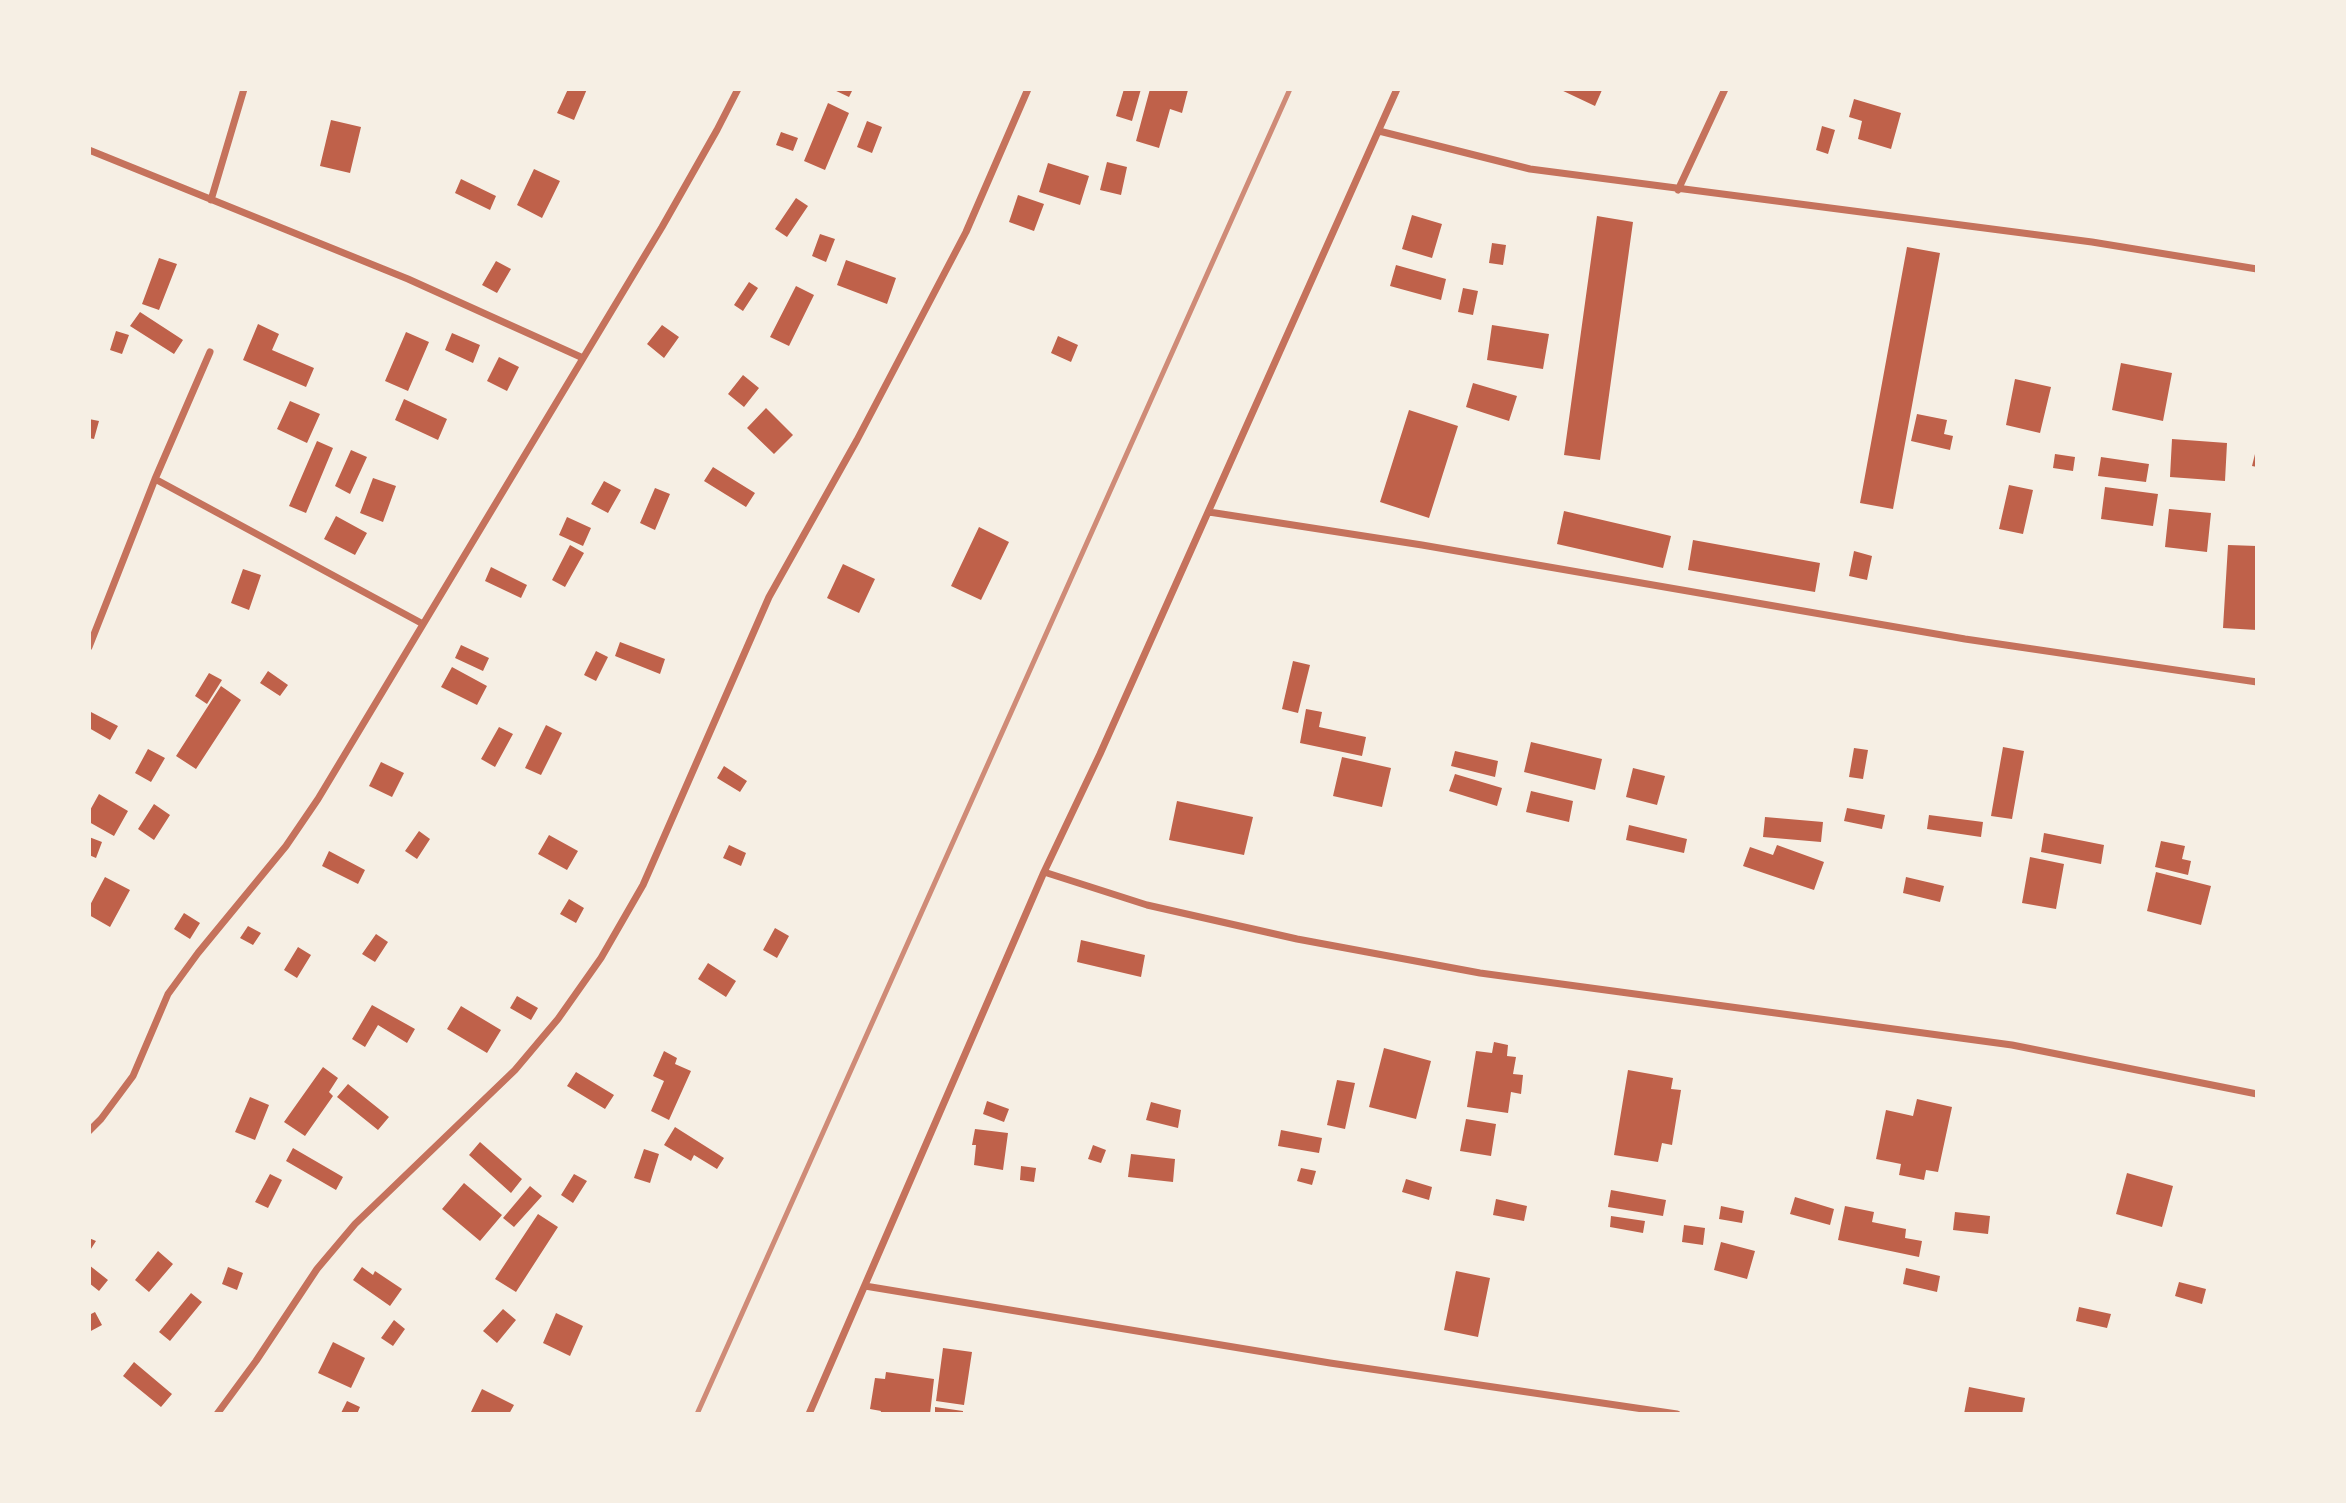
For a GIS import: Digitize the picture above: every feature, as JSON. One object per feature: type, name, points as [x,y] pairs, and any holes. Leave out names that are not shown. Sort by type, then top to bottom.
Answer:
[{"type":"street","points":[[211,200],[244,89]]},
{"type":"street","points":[[89,1130],[101,1119],[133,1076],[168,993],[286,846],[318,799],[583,358],[717,130],[738,89]]},
{"type":"street","points":[[217,1414],[317,1269],[347,1233],[515,1070],[558,1019],[601,958],[643,885],[769,597],[857,440],[966,232],[1028,89]]},
{"type":"street","points":[[809,1414],[1044,872],[1106,742],[1398,89]]},
{"type":"street","points":[[1678,190],[1725,89]]},
{"type":"street","points":[[1379,131],[1530,169],[2092,242],[2257,269]]},
{"type":"street","points":[[89,150],[408,279],[583,358]]},
{"type":"street","points":[[89,647],[155,479],[209,352]]},
{"type":"street","points":[[155,479],[423,624]]},
{"type":"street","points":[[1209,512],[1436,548],[1965,639],[2257,682]]},
{"type":"street","points":[[1044,872],[1147,905],[1297,939],[1480,973],[2011,1045],[2257,1094]]},
{"type":"street","points":[[865,1286],[1330,1363],[1677,1414]]},
{"type":"building","points":[[568,89],[587,89],[574,120],[557,113]]},
{"type":"building","points":[[832,89],[853,89],[849,97]]},
{"type":"building","points":[[1124,89],[1141,89],[1132,121],[1116,116]]},
{"type":"building","points":[[1150,89],[1188,90],[1182,113],[1170,109],[1159,148],[1136,141]]},
{"type":"building","points":[[1559,89],[1601,89],[1602,90],[1595,106]]},
{"type":"building","points":[[1854,99],[1901,113],[1891,149],[1858,139],[1862,121],[1849,117]]},
{"type":"building","points":[[828,103],[849,113],[825,170],[804,161]]},
{"type":"building","points":[[331,120],[361,127],[350,173],[320,166]]},
{"type":"building","points":[[867,121],[882,127],[872,153],[857,147]]},
{"type":"building","points":[[1822,126],[1835,130],[1828,154],[1816,150]]},
{"type":"building","points":[[781,132],[798,138],[793,151],[776,145]]},
{"type":"building","points":[[1107,162],[1127,167],[1121,195],[1100,190]]},
{"type":"building","points":[[1048,163],[1089,176],[1080,205],[1039,192]]},
{"type":"building","points":[[534,169],[560,181],[542,218],[517,205]]},
{"type":"building","points":[[461,179],[496,196],[490,210],[455,193]]},
{"type":"building","points":[[1018,195],[1044,204],[1034,231],[1009,222]]},
{"type":"building","points":[[796,198],[808,206],[787,237],[775,229]]},
{"type":"building","points":[[1412,215],[1442,224],[1432,258],[1402,249]]},
{"type":"building","points":[[1597,216],[1633,222],[1600,460],[1564,455]]},
{"type":"building","points":[[820,234],[835,239],[826,262],[812,256]]},
{"type":"building","points":[[1492,243],[1506,245],[1503,265],[1489,263]]},
{"type":"building","points":[[1907,247],[1940,253],[1893,509],[1860,503]]},
{"type":"building","points":[[159,258],[177,264],[159,310],[142,304]]},
{"type":"building","points":[[846,260],[896,278],[887,304],[837,285]]},
{"type":"building","points":[[496,261],[511,269],[497,293],[482,285]]},
{"type":"building","points":[[1396,265],[1446,279],[1441,300],[1390,286]]},
{"type":"building","points":[[749,282],[758,288],[743,311],[734,305]]},
{"type":"building","points":[[796,286],[814,295],[789,346],[770,337]]},
{"type":"building","points":[[1463,288],[1478,291],[1473,315],[1458,312]]},
{"type":"building","points":[[140,312],[183,340],[174,354],[130,326]]},
{"type":"building","points":[[258,324],[279,334],[272,350],[314,368],[306,387],[243,360]]},
{"type":"building","points":[[662,325],[679,337],[664,358],[647,344]]},
{"type":"building","points":[[1492,325],[1549,334],[1543,369],[1487,360]]},
{"type":"building","points":[[116,331],[129,335],[122,354],[110,350]]},
{"type":"building","points":[[406,332],[429,342],[408,391],[385,381]]},
{"type":"building","points":[[452,333],[480,345],[473,363],[445,350]]},
{"type":"building","points":[[1058,336],[1078,345],[1071,362],[1051,353]]},
{"type":"building","points":[[499,357],[519,367],[507,391],[487,381]]},
{"type":"building","points":[[2121,363],[2172,373],[2163,421],[2112,410]]},
{"type":"building","points":[[743,375],[759,388],[744,407],[728,394]]},
{"type":"building","points":[[2015,379],[2051,387],[2040,433],[2006,425]]},
{"type":"building","points":[[1473,383],[1517,396],[1509,421],[1466,407]]},
{"type":"building","points":[[404,399],[447,419],[438,440],[395,420]]},
{"type":"building","points":[[290,401],[320,414],[307,443],[277,429]]},
{"type":"building","points":[[766,408],[793,435],[774,454],[747,428]]},
{"type":"building","points":[[1409,410],[1458,426],[1429,518],[1380,502]]},
{"type":"building","points":[[1917,414],[1947,420],[1944,434],[1953,436],[1950,450],[1911,441]]},
{"type":"building","points":[[89,419],[99,421],[94,439],[89,438]]},
{"type":"building","points":[[2172,439],[2227,443],[2225,481],[2170,477]]},
{"type":"building","points":[[317,441],[333,448],[306,513],[289,506]]},
{"type":"building","points":[[351,450],[367,457],[350,494],[335,486]]},
{"type":"building","points":[[2257,451],[2257,467],[2252,466]]},
{"type":"building","points":[[2055,454],[2075,457],[2073,471],[2053,468]]},
{"type":"building","points":[[2101,457],[2149,464],[2146,482],[2098,476]]},
{"type":"building","points":[[713,467],[755,493],[746,507],[704,481]]},
{"type":"building","points":[[373,478],[396,486],[383,522],[360,513]]},
{"type":"building","points":[[604,481],[621,490],[608,513],[591,504]]},
{"type":"building","points":[[2009,485],[2033,490],[2023,534],[1999,529]]},
{"type":"building","points":[[2105,487],[2158,494],[2153,526],[2101,519]]},
{"type":"building","points":[[655,488],[670,494],[655,530],[640,523]]},
{"type":"building","points":[[2169,509],[2211,513],[2207,552],[2165,547]]},
{"type":"building","points":[[1564,511],[1671,536],[1663,568],[1557,544]]},
{"type":"building","points":[[336,516],[367,533],[355,555],[324,539]]},
{"type":"building","points":[[567,517],[591,528],[583,546],[559,535]]},
{"type":"building","points":[[979,527],[1009,542],[981,600],[951,586]]},
{"type":"building","points":[[1693,540],[1820,563],[1815,592],[1688,570]]},
{"type":"building","points":[[570,545],[584,553],[565,587],[552,580]]},
{"type":"building","points":[[2228,545],[2257,546],[2257,630],[2223,628]]},
{"type":"building","points":[[1854,551],[1872,556],[1867,580],[1849,576]]},
{"type":"building","points":[[843,564],[875,579],[859,613],[827,598]]},
{"type":"building","points":[[491,567],[527,585],[521,598],[485,581]]},
{"type":"building","points":[[243,569],[261,575],[249,610],[231,603]]},
{"type":"building","points":[[620,642],[665,659],[660,674],[615,656]]},
{"type":"building","points":[[461,645],[489,658],[483,671],[455,658]]},
{"type":"building","points":[[596,651],[608,657],[596,681],[584,675]]},
{"type":"building","points":[[1293,661],[1310,665],[1298,713],[1282,709]]},
{"type":"building","points":[[452,667],[487,686],[477,705],[441,687]]},
{"type":"building","points":[[268,671],[288,685],[280,696],[260,683]]},
{"type":"building","points":[[209,673],[222,680],[207,704],[195,696]]},
{"type":"building","points":[[221,686],[241,700],[196,769],[176,756]]},
{"type":"building","points":[[1306,709],[1322,712],[1319,727],[1366,737],[1362,756],[1300,743]]},
{"type":"building","points":[[89,711],[118,726],[110,740],[89,728]]},
{"type":"building","points":[[546,725],[562,733],[541,775],[525,768]]},
{"type":"building","points":[[499,727],[513,734],[495,767],[481,759]]},
{"type":"building","points":[[1531,742],[1602,759],[1595,790],[1524,772]]},
{"type":"building","points":[[2003,747],[2024,751],[2012,819],[1991,816]]},
{"type":"building","points":[[1854,748],[1868,750],[1863,779],[1849,777]]},
{"type":"building","points":[[148,749],[165,758],[151,782],[135,773]]},
{"type":"building","points":[[1455,751],[1498,761],[1495,777],[1451,766]]},
{"type":"building","points":[[1342,757],[1391,768],[1382,807],[1333,796]]},
{"type":"building","points":[[381,762],[404,773],[392,797],[369,786]]},
{"type":"building","points":[[724,766],[747,781],[740,792],[717,778]]},
{"type":"building","points":[[1633,768],[1665,776],[1657,805],[1626,797]]},
{"type":"building","points":[[1455,774],[1502,788],[1497,806],[1449,791]]},
{"type":"building","points":[[1531,791],[1573,801],[1569,822],[1526,812]]},
{"type":"building","points":[[99,794],[128,811],[114,836],[89,822],[89,812]]},
{"type":"building","points":[[1177,801],[1253,817],[1244,855],[1169,840]]},
{"type":"building","points":[[154,804],[170,815],[154,840],[138,829]]},
{"type":"building","points":[[1847,808],[1885,815],[1882,829],[1844,821]]},
{"type":"building","points":[[1929,815],[1983,822],[1981,837],[1927,829]]},
{"type":"building","points":[[1765,817],[1823,822],[1821,842],[1763,837]]},
{"type":"building","points":[[1629,825],[1687,839],[1684,853],[1626,840]]},
{"type":"building","points":[[419,831],[430,839],[417,859],[405,851]]},
{"type":"building","points":[[2044,833],[2104,845],[2101,864],[2041,852]]},
{"type":"building","points":[[549,835],[578,851],[567,870],[538,854]]},
{"type":"building","points":[[89,837],[102,842],[96,858],[89,855]]},
{"type":"building","points":[[2161,841],[2185,846],[2182,859],[2191,861],[2188,875],[2155,867]]},
{"type":"building","points":[[729,845],[746,853],[741,866],[723,858]]},
{"type":"building","points":[[1777,845],[1824,862],[1814,890],[1743,866],[1750,847],[1773,855]]},
{"type":"building","points":[[329,851],[365,870],[358,884],[322,866]]},
{"type":"building","points":[[2030,857],[2064,864],[2056,909],[2022,903]]},
{"type":"building","points":[[2156,872],[2211,886],[2201,925],[2147,911]]},
{"type":"building","points":[[105,877],[130,890],[110,927],[89,915],[89,907]]},
{"type":"building","points":[[1906,877],[1944,886],[1940,902],[1903,893]]},
{"type":"building","points":[[569,899],[584,908],[576,923],[560,914]]},
{"type":"building","points":[[184,913],[200,923],[190,939],[174,929]]},
{"type":"building","points":[[248,926],[261,933],[253,945],[240,938]]},
{"type":"building","points":[[775,928],[789,936],[777,958],[763,950]]},
{"type":"building","points":[[376,934],[388,942],[375,962],[362,954]]},
{"type":"building","points":[[1081,940],[1145,955],[1141,977],[1077,962]]},
{"type":"building","points":[[298,947],[311,955],[297,978],[284,970]]},
{"type":"building","points":[[708,963],[736,981],[726,997],[698,979]]},
{"type":"building","points":[[517,996],[538,1008],[531,1020],[510,1008]]},
{"type":"building","points":[[372,1005],[415,1029],[407,1043],[378,1025],[365,1047],[352,1039]]},
{"type":"building","points":[[461,1006],[501,1030],[487,1053],[447,1029]]},
{"type":"building","points":[[1494,1042],[1508,1045],[1507,1056],[1516,1057],[1513,1074],[1523,1075],[1521,1094],[1511,1092],[1508,1113],[1467,1107],[1476,1051],[1492,1053]]},
{"type":"building","points":[[1384,1048],[1431,1061],[1416,1119],[1369,1107]]},
{"type":"building","points":[[664,1051],[677,1058],[675,1064],[691,1071],[669,1120],[651,1111],[664,1081],[653,1076]]},
{"type":"building","points":[[323,1067],[338,1078],[329,1092],[333,1096],[305,1136],[284,1122]]},
{"type":"building","points":[[1628,1070],[1673,1078],[1671,1089],[1681,1090],[1672,1145],[1662,1143],[1658,1162],[1614,1155]]},
{"type":"building","points":[[576,1072],[614,1095],[605,1109],[567,1086]]},
{"type":"building","points":[[1337,1080],[1355,1083],[1345,1129],[1327,1125]]},
{"type":"building","points":[[348,1084],[389,1117],[378,1130],[337,1097]]},
{"type":"building","points":[[250,1097],[269,1105],[255,1140],[235,1132]]},
{"type":"building","points":[[1917,1099],[1952,1107],[1938,1172],[1926,1170],[1924,1180],[1899,1175],[1901,1164],[1876,1159],[1886,1110],[1913,1116]]},
{"type":"building","points":[[987,1101],[1009,1109],[1004,1122],[983,1114]]},
{"type":"building","points":[[1151,1102],[1181,1110],[1178,1128],[1146,1120]]},
{"type":"building","points":[[1466,1119],[1496,1124],[1491,1156],[1460,1151]]},
{"type":"building","points":[[675,1127],[724,1158],[717,1169],[694,1155],[691,1161],[664,1145]]},
{"type":"building","points":[[975,1129],[1008,1133],[1003,1170],[974,1165],[976,1145],[972,1145]]},
{"type":"building","points":[[1281,1130],[1322,1138],[1319,1153],[1278,1146]]},
{"type":"building","points":[[480,1142],[522,1179],[511,1193],[469,1155]]},
{"type":"building","points":[[1093,1145],[1106,1150],[1101,1163],[1088,1159]]},
{"type":"building","points":[[293,1148],[343,1177],[336,1190],[286,1161]]},
{"type":"building","points":[[644,1149],[659,1154],[650,1183],[634,1178]]},
{"type":"building","points":[[1131,1154],[1175,1159],[1173,1182],[1128,1177]]},
{"type":"building","points":[[1021,1166],[1036,1168],[1034,1182],[1020,1180]]},
{"type":"building","points":[[1301,1168],[1316,1171],[1312,1185],[1297,1181]]},
{"type":"building","points":[[2127,1173],[2173,1186],[2162,1227],[2116,1214]]},
{"type":"building","points":[[270,1174],[282,1180],[268,1208],[255,1202]]},
{"type":"building","points":[[574,1174],[587,1181],[573,1203],[561,1195]]},
{"type":"building","points":[[1406,1179],[1432,1187],[1429,1200],[1402,1192]]},
{"type":"building","points":[[464,1183],[502,1215],[480,1241],[442,1209]]},
{"type":"building","points":[[530,1186],[542,1196],[514,1227],[503,1218]]},
{"type":"building","points":[[1611,1190],[1666,1200],[1663,1216],[1608,1207]]},
{"type":"building","points":[[1795,1197],[1834,1209],[1830,1225],[1790,1214]]},
{"type":"building","points":[[1496,1199],[1527,1206],[1524,1221],[1493,1215]]},
{"type":"building","points":[[1721,1206],[1744,1211],[1742,1223],[1719,1219]]},
{"type":"building","points":[[1845,1206],[1874,1212],[1872,1222],[1906,1229],[1905,1238],[1922,1241],[1919,1257],[1838,1240]]},
{"type":"building","points":[[1955,1212],[1990,1216],[1988,1234],[1953,1230]]},
{"type":"building","points":[[538,1214],[558,1227],[516,1292],[495,1279]]},
{"type":"building","points":[[1611,1216],[1645,1221],[1643,1233],[1610,1227]]},
{"type":"building","points":[[1684,1225],[1705,1228],[1703,1245],[1682,1242]]},
{"type":"building","points":[[89,1238],[96,1241],[89,1252]]},
{"type":"building","points":[[1721,1242],[1755,1251],[1747,1279],[1714,1270]]},
{"type":"building","points":[[158,1251],[173,1264],[149,1292],[135,1280]]},
{"type":"building","points":[[89,1265],[108,1280],[99,1291],[89,1283]]},
{"type":"building","points":[[228,1267],[243,1273],[237,1290],[222,1284]]},
{"type":"building","points":[[362,1267],[373,1275],[375,1271],[402,1289],[390,1306],[353,1280]]},
{"type":"building","points":[[1906,1268],[1940,1276],[1937,1292],[1903,1284]]},
{"type":"building","points":[[1456,1271],[1490,1278],[1478,1337],[1444,1330]]},
{"type":"building","points":[[2179,1282],[2206,1289],[2202,1304],[2175,1296]]},
{"type":"building","points":[[191,1293],[202,1302],[170,1341],[159,1332]]},
{"type":"building","points":[[2079,1307],[2111,1314],[2107,1328],[2076,1321]]},
{"type":"building","points":[[503,1309],[516,1320],[497,1343],[483,1331]]},
{"type":"building","points":[[95,1312],[102,1325],[89,1332],[89,1315]]},
{"type":"building","points":[[556,1313],[583,1326],[570,1356],[543,1343]]},
{"type":"building","points":[[394,1320],[405,1329],[393,1346],[381,1338]]},
{"type":"building","points":[[333,1342],[365,1358],[351,1388],[318,1373]]},
{"type":"building","points":[[943,1348],[972,1352],[964,1405],[936,1401]]},
{"type":"building","points":[[134,1362],[172,1394],[161,1407],[123,1376]]},
{"type":"building","points":[[886,1372],[934,1379],[930,1414],[880,1414],[881,1411],[870,1409],[875,1378],[885,1379]]},
{"type":"building","points":[[1969,1387],[2025,1398],[2022,1414],[1964,1414]]},
{"type":"building","points":[[482,1389],[514,1405],[509,1414],[470,1414]]},
{"type":"building","points":[[347,1401],[360,1407],[357,1414],[341,1413]]},
{"type":"building","points":[[935,1407],[963,1411],[963,1414],[935,1414]]},
{"type":"railway","points":[[697,1414],[1290,89]]}]
